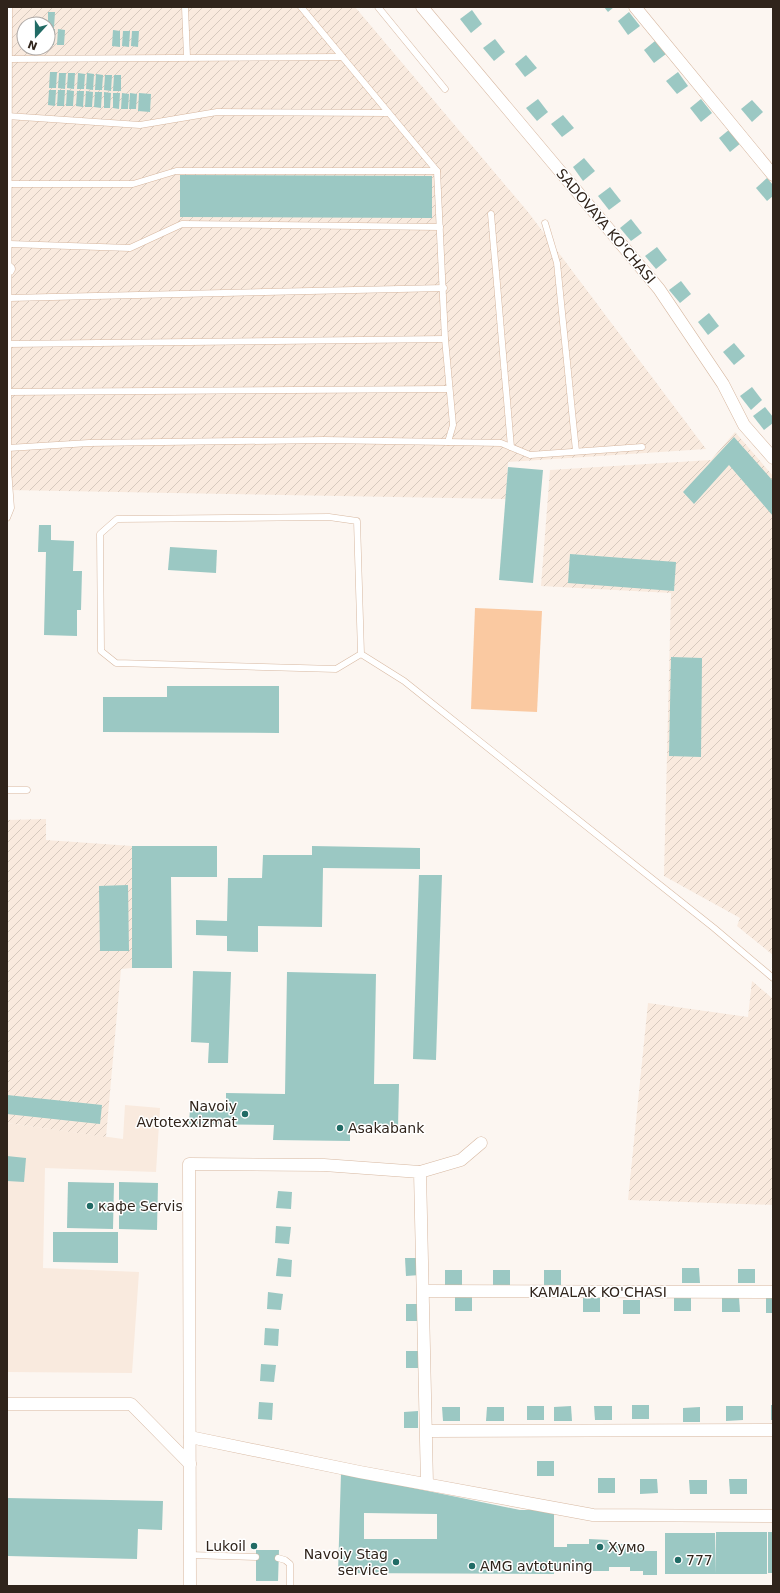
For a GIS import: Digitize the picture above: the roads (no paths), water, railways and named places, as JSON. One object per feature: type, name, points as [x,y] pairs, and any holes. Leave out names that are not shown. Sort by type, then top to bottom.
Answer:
[{"type":"street","name":"SADOVAYA KO'CHASI","points":[[422,7],[659,289],[724,384],[744,425],[773,458]]},
{"type":"street","points":[[636,7],[773,175]]},
{"type":"street","points":[[190,1586],[189,1164],[324,1165],[420,1172],[461,1160],[481,1143]]},
{"type":"street","points":[[420,1172],[424,1291],[427,1484]]},
{"type":"street","name":"KAMALAK KO'CHASI","points":[[424,1291],[773,1292]]},
{"type":"street","points":[[7,1404],[131,1404],[190,1464]]},
{"type":"street","points":[[427,1431],[773,1430]]},
{"type":"street","points":[[190,1437],[593,1515],[773,1516]]},
{"type":"lane","points":[[7,518],[11,508],[8,469],[8,268],[10,244],[8,39],[10,7]]},
{"type":"lane","points":[[185,7],[187,57]]},
{"type":"lane","points":[[301,7],[437,171],[444,288],[445,339],[452,425],[448,442]]},
{"type":"lane","points":[[378,7],[445,89]]},
{"type":"lane","points":[[9,59],[341,56]]},
{"type":"lane","points":[[8,116],[140,125],[217,112],[388,113]]},
{"type":"lane","points":[[9,189],[134,184],[176,171],[437,171]]},
{"type":"lane","points":[[491,214],[511,447]]},
{"type":"lane","points":[[545,223],[557,263],[576,451]]},
{"type":"lane","points":[[10,244],[130,248],[182,224],[440,227]]},
{"type":"lane","points":[[9,298],[444,288]]},
{"type":"lane","points":[[8,344],[445,339]]},
{"type":"lane","points":[[8,392],[449,389]]},
{"type":"lane","points":[[8,448],[89,443],[324,440],[501,443],[530,455],[642,447]]},
{"type":"lane","points":[[328,517],[357,521],[360,654],[336,669],[116,662],[101,650],[100,534],[117,520],[328,517]]},
{"type":"lane","points":[[360,654],[404,681],[714,928],[773,978]]},
{"type":"lane","points":[[7,790],[27,790]]},
{"type":"lane","points":[[190,1555],[256,1558]]},
{"type":"lane","points":[[278,1558],[285,1560],[290,1564],[290,1586]]},
{"type":"place","name":"Navoiy Avtotexxizmat","points":[[245,1114]]},
{"type":"place","name":"Asakabank","points":[[340,1128]]},
{"type":"place","name":"кафе Servis","points":[[90,1206]]},
{"type":"place","name":"Lukoil","points":[[254,1546]]},
{"type":"place","name":"Хумо","points":[[600,1547]]},
{"type":"place","name":"777","points":[[678,1560]]},
{"type":"place","name":"Navoiy Stag service","points":[[396,1562]]},
{"type":"place","name":"AMG avtotuning","points":[[472,1566]]}]
